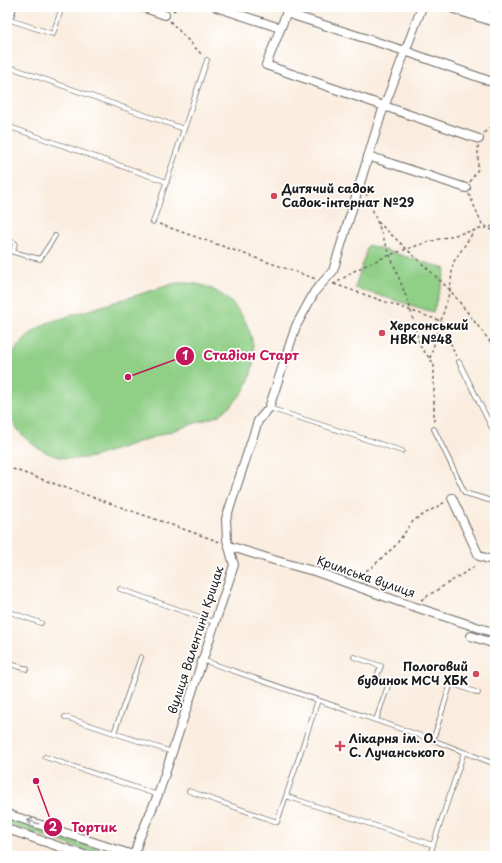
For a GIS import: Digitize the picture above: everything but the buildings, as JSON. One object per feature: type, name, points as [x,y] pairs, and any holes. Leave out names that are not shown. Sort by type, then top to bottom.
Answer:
[{"type":"street","points":[[7,18],[10,7]]},
{"type":"street","points":[[142,7],[165,15]]},
{"type":"street","points":[[216,7],[280,28]]},
{"type":"street","name":"вулиця Валентини Крицак","points":[[135,856],[140,839],[158,795],[234,565],[227,540],[226,519],[258,421],[268,408],[296,326],[315,291],[333,271],[384,106],[422,7]]},
{"type":"street","points":[[454,7],[495,20]]},
{"type":"street","points":[[479,138],[266,65],[287,10],[495,83]]},
{"type":"street","points":[[368,156],[466,188]]},
{"type":"street","points":[[452,498],[479,556],[491,560]]},
{"type":"street","name":"Кримська вулиця","points":[[229,546],[317,572],[412,606],[495,633]]},
{"type":"street","points":[[471,636],[495,644]]},
{"type":"street","points":[[7,814],[135,856]]},
{"type":"street","points":[[7,829],[87,856]]},
{"type":"lane","points":[[7,18],[53,34],[62,7]]},
{"type":"lane","points":[[154,222],[207,60]]},
{"type":"lane","points":[[7,66],[184,129]]},
{"type":"lane","points":[[7,126],[167,182]]},
{"type":"lane","points":[[7,240],[15,243],[13,252],[40,259],[55,236]]},
{"type":"lane","points":[[459,362],[492,428],[495,429]]},
{"type":"lane","points":[[268,408],[402,451]]},
{"type":"lane","points":[[434,429],[465,493],[495,502]]},
{"type":"lane","points":[[120,589],[214,622]]},
{"type":"lane","points":[[7,611],[41,623]]},
{"type":"lane","points":[[114,734],[141,657]]},
{"type":"lane","points":[[354,657],[381,666],[376,678],[389,683],[376,720]]},
{"type":"lane","points":[[202,660],[434,740],[495,764]]},
{"type":"lane","points":[[7,662],[27,669]]},
{"type":"lane","points":[[434,740],[451,683],[478,693]]},
{"type":"lane","points":[[189,791],[277,822],[318,700]]},
{"type":"lane","points":[[65,717],[172,752]]},
{"type":"lane","points":[[430,856],[464,752]]},
{"type":"lane","points":[[45,757],[158,795]]},
{"type":"lane","points":[[286,796],[433,845]]},
{"type":"path","points":[[165,15],[207,60]]},
{"type":"path","points":[[495,122],[479,138],[478,169],[466,188],[482,224],[495,232]]},
{"type":"path","points":[[361,180],[411,311],[420,346],[434,364],[434,429]]},
{"type":"path","points":[[376,221],[450,290],[495,348]]},
{"type":"path","points":[[154,222],[323,282],[334,284],[441,321],[459,362]]},
{"type":"path","points":[[334,284],[355,270],[406,249],[494,226]]},
{"type":"path","points":[[430,358],[450,290],[453,263],[474,231]]},
{"type":"path","points":[[490,342],[495,341]]},
{"type":"path","points":[[7,466],[229,546]]},
{"type":"path","points":[[347,582],[372,567],[395,546],[414,520],[452,498]]},
{"type":"path","points":[[412,606],[491,560]]},
{"type":"green space","points":[[368,245],[446,269],[433,312],[355,288]]},
{"type":"green space","points":[[176,283],[197,284],[213,289],[226,298],[237,309],[245,322],[251,336],[253,351],[252,367],[246,387],[236,400],[220,415],[93,457],[72,459],[61,457],[41,450],[24,437],[17,428],[8,409],[7,378],[12,355],[25,338],[47,323]]},
{"type":"green space","points":[[7,818],[120,856],[103,856],[7,824]]},
{"type":"place","name":"Дитячий садок Садок-інтернат №29","points":[[274,196]]},
{"type":"place","name":"Херсонський НВК №48","points":[[382,333]]},
{"type":"place","name":"Стадіон Старт","points":[[128,377]]},
{"type":"place","name":"Пологовий будинок МСЧ ХБК","points":[[476,674]]},
{"type":"place","name":"Лікарня ім. О. С. Лучанського","points":[[340,746]]},
{"type":"place","name":"Тортик","points":[[36,781]]}]
